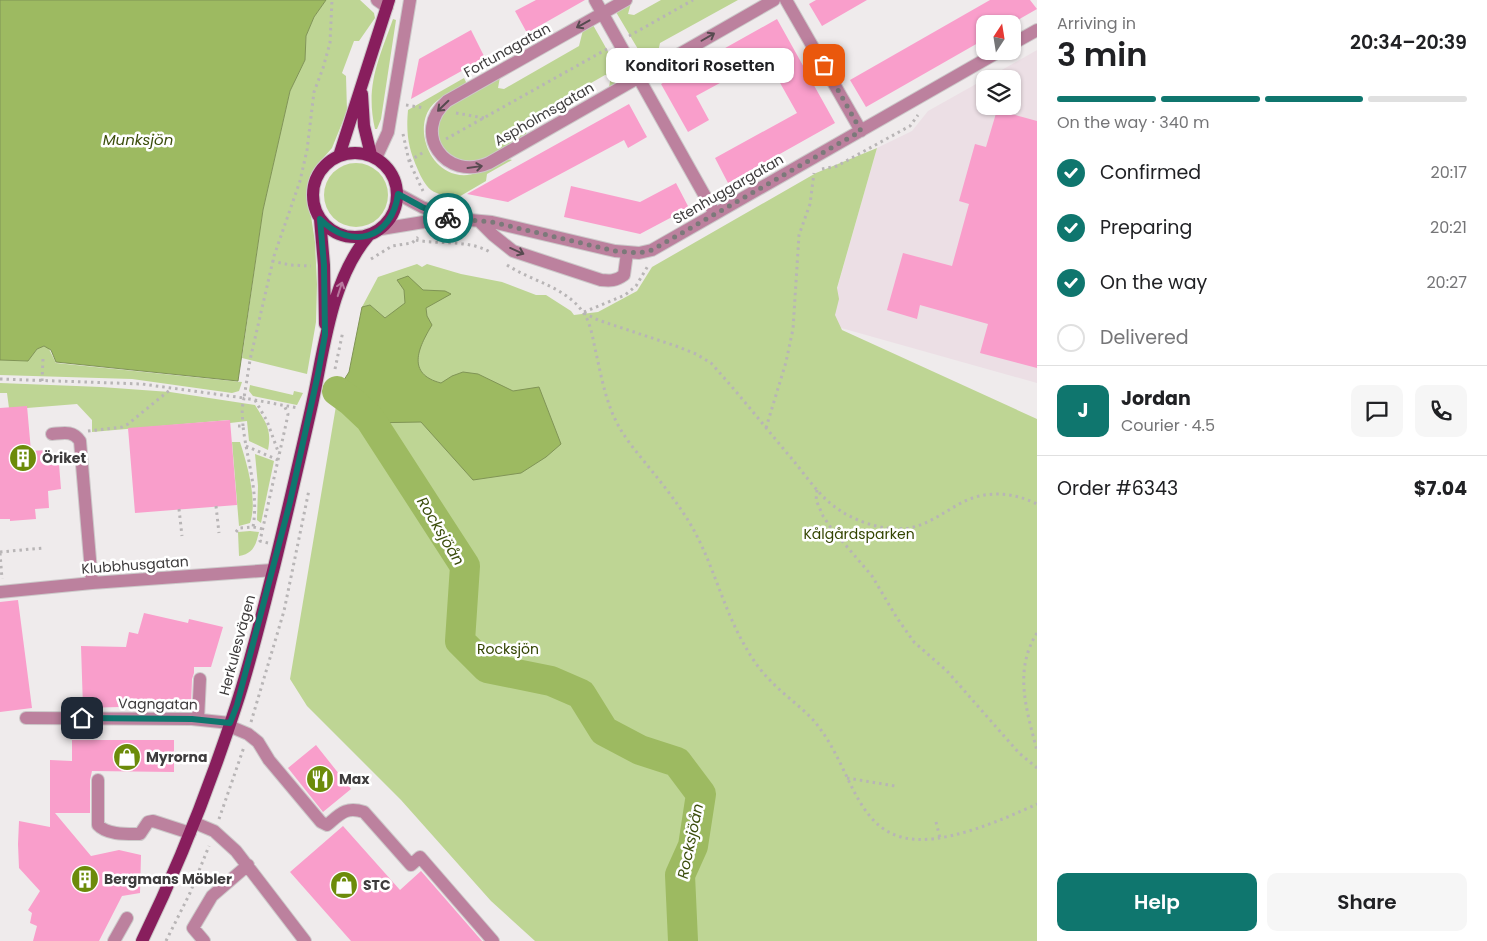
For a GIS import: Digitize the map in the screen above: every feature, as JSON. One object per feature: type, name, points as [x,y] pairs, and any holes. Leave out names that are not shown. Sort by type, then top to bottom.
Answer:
[{"type":"main road","points":[[339,156],[353,116],[384,2]]},
{"type":"main road","points":[[362,84],[364,126],[374,157]]},
{"type":"main road","points":[[355,153],[374,157],[388,167],[395,180],[398,194],[396,207],[390,219],[357,249],[347,268],[325,335],[324,265],[320,219],[314,205],[313,190],[317,176],[326,164],[339,156],[355,153]]},
{"type":"main road","points":[[320,219],[330,229],[342,235],[356,238],[375,232]]},
{"type":"main road","name":"Herkulesvägen","points":[[142,941],[164,896],[192,828],[237,705],[279,546],[311,410],[325,335]]},
{"type":"street","points":[[374,157],[383,145],[388,132],[410,0]]},
{"type":"street","points":[[595,0],[715,214]]},
{"type":"street","name":"Fortunagatan","points":[[435,146],[432,129],[434,120],[437,112],[447,101],[626,0]]},
{"type":"street","name":"Aspholmsgatan","points":[[435,146],[454,165],[463,168],[481,167],[774,0]]},
{"type":"street","points":[[786,0],[861,131]]},
{"type":"street","points":[[1021,39],[1037,30]]},
{"type":"street","name":"Stenhuggargatan","points":[[375,232],[448,218],[492,222],[628,253],[652,250],[984,60]]},
{"type":"street","name":"Stenhuggargatan","points":[[398,194],[448,218]]},
{"type":"street","points":[[479,221],[513,251],[601,280],[611,281],[624,275],[628,253]]},
{"type":"street","points":[[52,434],[70,433],[79,439],[92,583]]},
{"type":"street","name":"Klubbhusgatan","points":[[1,592],[92,583],[273,570]]},
{"type":"street","points":[[198,719],[200,679]]},
{"type":"street","name":"Vagngatan","points":[[26,718],[198,719],[230,725],[248,734],[258,742],[269,760],[320,822],[327,824],[343,812],[354,809],[364,812],[411,865],[420,857],[493,941]]},
{"type":"street","points":[[98,780],[98,825],[102,830],[140,834],[148,822],[153,821],[214,831],[226,840],[248,865],[305,941]]},
{"type":"street","points":[[204,941],[193,928],[212,896],[248,865]]},
{"type":"street","points":[[114,941],[127,918]]},
{"type":"path","points":[[253,527],[255,490],[240,426],[244,398],[250,360],[274,256],[300,181],[307,150],[314,92],[330,43],[332,0]]},
{"type":"path","points":[[409,161],[693,0]]},
{"type":"path","points":[[766,428],[786,362],[793,329],[796,254],[799,235],[810,204],[814,170]]},
{"type":"path","points":[[415,240],[466,244],[488,251],[495,256]]},
{"type":"path","points":[[503,262],[520,274],[563,292],[584,312],[598,320],[696,354],[711,363],[828,502],[841,511],[870,524],[886,527],[916,527],[974,496],[1002,494],[1016,496],[1037,504]]},
{"type":"path","points":[[584,312],[592,332],[605,392],[615,420],[629,442],[685,516],[703,545],[730,615],[745,645],[768,678],[813,720],[836,754],[860,802],[878,825],[900,837],[914,839],[940,838],[1011,816],[1037,804]]},
{"type":"path","points":[[42,381],[43,358]]},
{"type":"path","points":[[0,379],[142,384],[244,398],[311,410]]},
{"type":"path","points":[[79,439],[91,430],[122,427],[128,424],[171,388]]},
{"type":"path","points":[[255,400],[267,421],[279,454]]},
{"type":"path","points":[[284,406],[288,414],[260,541],[296,550]]},
{"type":"path","points":[[246,446],[278,460]]},
{"type":"path","points":[[817,489],[816,500],[823,516],[872,576],[914,642],[946,671],[1019,753],[1037,768]]},
{"type":"path","points":[[216,506],[219,533]]},
{"type":"path","points":[[179,509],[182,536]]},
{"type":"path","points":[[236,532],[238,528],[253,527],[262,529]]},
{"type":"path","points":[[1,592],[0,552],[43,548]]},
{"type":"path","points":[[1037,633],[1026,656],[1023,668],[1023,686],[1037,751]]},
{"type":"path","points":[[847,778],[895,786]]},
{"type":"path","points":[[936,822],[940,838]]},
{"type":"shaded area","points":[[1037,50],[1037,383],[827,324],[877,148],[912,131],[928,111],[976,84],[976,115],[1021,115],[1021,70],[1002,70]]},
{"type":"green space","points":[[326,0],[360,0],[374,13],[375,18],[359,41],[354,41],[342,73],[346,76],[347,111],[332,148],[317,165],[309,180],[307,190],[315,242],[317,284],[316,322],[307,374],[242,358],[263,210],[290,91],[305,60],[306,36],[314,17]]},
{"type":"green space","points":[[661,0],[738,0],[660,43],[656,61],[648,66],[616,12],[631,3],[628,14],[634,15]]},
{"type":"green space","points":[[393,19],[396,20],[381,119],[377,129],[375,129],[372,99],[375,73]]},
{"type":"green space","points":[[593,25],[623,78],[619,82],[609,87],[611,76],[605,75],[530,118],[526,134],[484,159],[468,161],[449,154],[439,138],[438,128],[447,109],[465,96],[500,77],[498,88],[504,89],[579,46],[583,30]]},
{"type":"green space","points":[[464,78],[465,85],[437,101],[430,108],[426,117],[424,137],[432,156],[446,170],[464,175],[480,172],[501,161],[512,160],[487,174],[486,181],[457,198],[434,192],[423,181],[410,148],[407,119],[408,110]]},
{"type":"green space","points":[[877,148],[837,288],[839,299],[835,315],[842,330],[1037,419],[1037,941],[535,941],[491,901],[401,800],[307,706],[290,679],[336,406],[367,423],[394,312],[385,318],[370,305],[362,307],[378,277],[417,264],[422,267],[427,264],[461,274],[502,282],[536,295],[546,295],[571,311],[574,315],[598,312],[637,291],[652,267],[816,173]]},
{"type":"green space","points":[[356,163],[374,169],[382,177],[388,195],[382,213],[374,221],[356,227],[338,221],[330,213],[324,195],[330,177],[338,169]]},
{"type":"green space","points":[[41,346],[48,347],[56,363],[242,382],[239,391],[232,393],[132,379],[0,375],[0,360],[28,361]]},
{"type":"green space","points":[[0,383],[170,392],[255,405],[269,431],[268,450],[249,441],[247,421],[230,423],[229,420],[92,432],[92,420],[77,404],[9,408],[7,393],[0,393]]},
{"type":"green space","points":[[250,385],[293,395],[294,391],[303,393],[297,405],[253,396],[249,391]]},
{"type":"green space","points":[[232,442],[240,442],[248,471],[253,504],[250,523],[239,526]]},
{"type":"green space","points":[[255,454],[274,461],[261,523],[257,520],[258,486]]},
{"type":"green space","points":[[238,532],[259,532],[255,544],[251,551],[239,556]]},
{"type":"water","name":"Munksjön","points":[[0,0],[326,0],[314,17],[306,36],[305,60],[290,91],[263,210],[238,381],[56,362],[51,350],[44,346],[37,349],[28,361],[0,360]]},
{"type":"water","points":[[408,276],[423,290],[445,291],[451,294],[426,308],[427,316],[432,325],[419,351],[419,367],[423,373],[430,379],[441,383],[463,372],[478,374],[513,391],[539,387],[561,444],[546,457],[521,473],[473,480],[421,422],[367,423],[334,405],[338,382],[342,383],[349,372],[362,307],[370,305],[385,318],[405,303],[404,290],[397,280]]},
{"type":"building","points":[[536,0],[585,0],[527,33],[515,11]]},
{"type":"building","points":[[816,0],[867,0],[822,26],[809,4]]},
{"type":"building","points":[[990,0],[1030,0],[1037,9],[1021,18],[1021,15],[976,15],[976,44],[866,107],[850,80]]},
{"type":"building","points":[[777,19],[835,123],[728,183],[715,158],[797,113],[766,58],[696,96],[709,120],[688,132],[661,84]]},
{"type":"building","points":[[471,30],[485,58],[411,99],[419,59]]},
{"type":"building","points":[[629,104],[647,137],[628,148],[624,140],[508,202],[467,194]]},
{"type":"building","points":[[996,115],[1015,115],[1037,121],[1037,368],[980,353],[988,324],[920,305],[917,319],[887,310],[903,253],[952,266],[969,204],[959,201],[975,144],[986,147]]},
{"type":"building","points":[[676,183],[689,208],[640,234],[564,217],[571,186],[640,202]]},
{"type":"building","name":"Öriket","points":[[27,406],[31,451],[46,450],[47,465],[59,464],[61,489],[48,491],[49,508],[35,509],[36,519],[10,521],[10,519],[0,519],[0,408]]},
{"type":"building","points":[[230,420],[237,505],[135,513],[128,428]]},
{"type":"building","points":[[18,600],[32,708],[0,712],[0,602]]},
{"type":"building","points":[[144,613],[188,623],[189,619],[223,627],[211,667],[194,667],[191,705],[83,708],[81,646],[126,647],[129,632],[138,634]]},
{"type":"building","name":"Bergmans Möbler","points":[[72,740],[174,740],[174,772],[92,771],[90,780],[90,813],[55,813],[91,856],[119,850],[141,855],[140,893],[122,896],[99,941],[33,941],[37,926],[30,923],[32,913],[28,910],[40,891],[19,868],[19,821],[50,827],[50,760],[72,761]]},
{"type":"building","name":"Max","points":[[316,745],[351,789],[323,812],[288,768]]},
{"type":"building","points":[[343,826],[400,890],[421,871],[482,941],[351,941],[290,872]]},
{"type":"waterway","name":"Rocksjöån","points":[[337,391],[370,419],[465,566],[460,641],[487,668],[551,681],[581,694],[604,731],[640,750],[677,762],[701,794],[693,846],[680,875],[683,941]]},
{"type":"way so far","points":[[448,218],[492,222],[615,251],[639,253],[652,250],[861,131],[824,65]]},
{"type":"place","name":"Konditori Rosetten","points":[[824,65]]},
{"type":"place","name":"Öriket","points":[[23,458]]},
{"type":"place","name":"Myrorna","points":[[127,757]]},
{"type":"place","name":"Max","points":[[320,779]]},
{"type":"place","name":"Bergmans Möbler","points":[[85,879]]},
{"type":"place","name":"STC","points":[[344,885]]},
{"type":"route","points":[[82,718],[192,719],[230,723],[237,705],[290,502],[325,335],[324,265],[320,219],[330,229],[342,235],[356,238],[370,235],[381,229],[390,219],[396,207],[398,194],[448,218]]},
{"type":"park label","name":"Kålgårdsparken","points":[[859,534]]},
{"type":"park label","name":"Rocksjön","points":[[508,649]]}]
